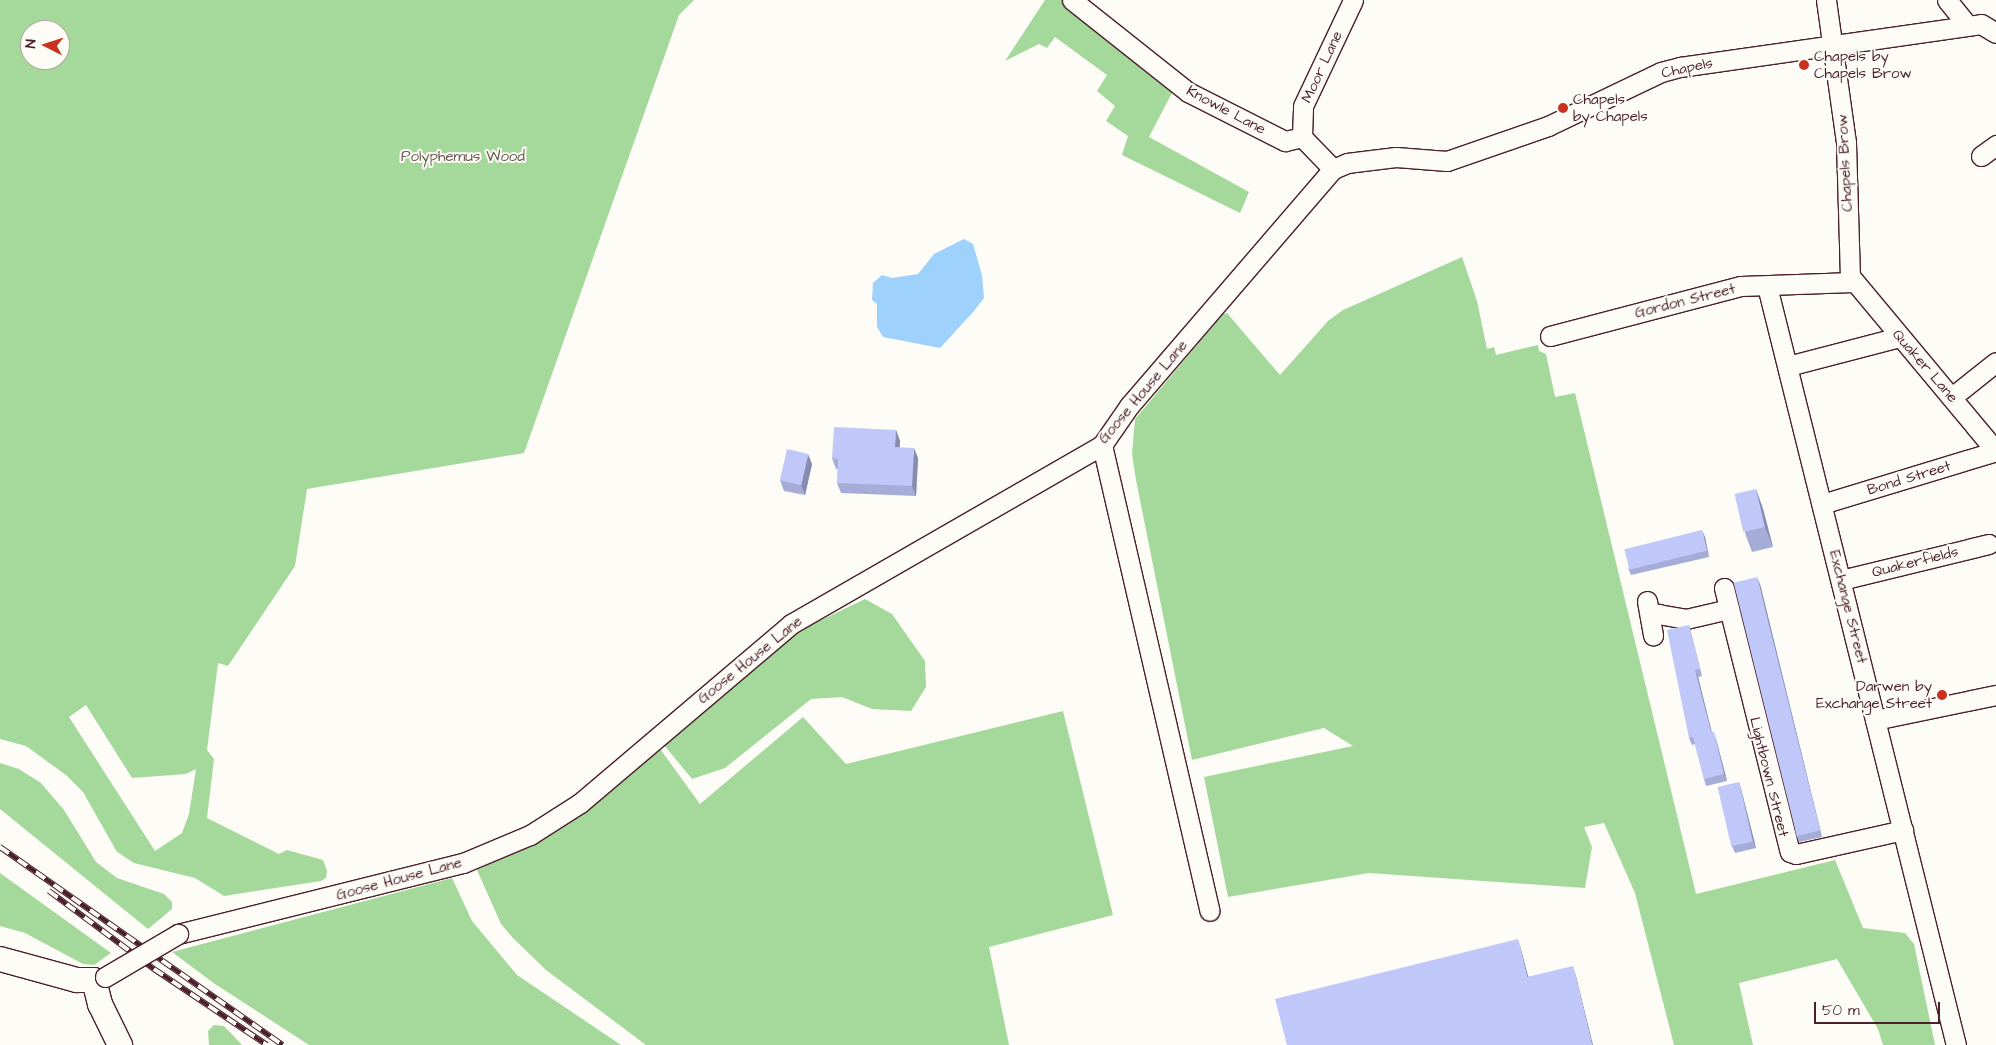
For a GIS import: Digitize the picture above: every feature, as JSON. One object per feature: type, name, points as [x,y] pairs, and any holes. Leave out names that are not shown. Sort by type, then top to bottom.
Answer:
[{"type":"street","name":"Knowle Lane","points":[[1072,0],[1188,92],[1285,141],[1302,137]]},
{"type":"street","name":"Moor Lane","points":[[1302,137],[1303,106],[1353,0]]},
{"type":"street","name":"Chapels Brow","points":[[1826,0],[1834,44],[1846,143],[1849,267],[1853,282]]},
{"type":"street","points":[[1947,0],[1968,26]]},
{"type":"street","name":"Chapels","points":[[1333,169],[1347,163],[1396,157],[1447,161],[1548,126],[1661,72],[1834,44],[1982,24],[1996,33]]},
{"type":"street","points":[[1302,137],[1333,169]]},
{"type":"street","name":"Goose House Lane","points":[[99,979],[178,934],[463,863],[530,835],[580,803],[791,624],[1102,445],[1130,406],[1333,169]]},
{"type":"street","name":"Gordon Street","points":[[1550,336],[1741,286],[1853,282]]},
{"type":"street","name":"Quaker Lane","points":[[1853,282],[1952,396],[1996,451]]},
{"type":"street","name":"Exchange Street","points":[[1767,286],[1956,1045]]},
{"type":"street","points":[[1788,366],[1899,337]]},
{"type":"street","points":[[1952,396],[1996,362]]},
{"type":"street","points":[[1102,445],[1210,911]]},
{"type":"street","name":"Bond Street","points":[[1822,504],[1996,451]]},
{"type":"street","name":"Quakerfields","points":[[1841,580],[1989,544]]},
{"type":"street","name":"Lightbown Street","points":[[1724,588],[1790,852],[1796,854],[1903,830]]},
{"type":"street","points":[[1650,617],[1658,614],[1686,619],[1729,609]]},
{"type":"street","points":[[1875,720],[1996,695]]},
{"type":"street","points":[[0,959],[77,980],[99,979],[100,1004],[120,1045]]},
{"type":"green space","name":"Polyphemus Wood","points":[[0,0],[694,0],[679,15],[524,453],[307,489],[295,566],[228,666],[218,663],[207,750],[214,759],[207,818],[279,854],[287,850],[323,860],[327,871],[326,878],[321,881],[224,896],[195,878],[134,863],[117,852],[83,792],[66,775],[26,746],[0,739]],"holes":[[[86,705],[132,778],[186,774],[196,769],[189,814],[182,833],[155,851],[69,717]]]},
{"type":"green space","points":[[1045,0],[1064,0],[1174,89],[1149,137],[1249,192],[1240,213],[1122,155],[1128,136],[1106,121],[1115,106],[1097,91],[1107,75],[1055,37],[1047,48],[1039,44],[1005,61]]},
{"type":"green space","points":[[1462,257],[1477,301],[1487,349],[1494,347],[1496,355],[1538,345],[1539,351],[1546,354],[1555,397],[1575,393],[1696,894],[1835,860],[1863,928],[1905,933],[1914,944],[1935,1045],[1883,1045],[1878,1029],[1837,959],[1739,983],[1753,1045],[1674,1045],[1635,893],[1604,823],[1584,827],[1592,847],[1585,888],[1369,873],[1228,897],[1204,777],[1353,746],[1324,728],[1192,760],[1136,480],[1132,454],[1135,419],[1223,314],[1227,313],[1280,375],[1328,321],[1343,310]]},
{"type":"green space","points":[[865,599],[892,614],[925,661],[926,687],[911,711],[872,709],[842,697],[811,699],[725,768],[692,779],[664,745],[772,650],[813,624]]},
{"type":"green space","points":[[1063,711],[1113,915],[989,947],[1009,1045],[646,1045],[546,970],[513,938],[501,924],[477,870],[526,846],[658,746],[700,804],[803,717],[846,764]]},
{"type":"green space","points":[[0,763],[19,769],[41,783],[64,810],[96,862],[117,878],[164,894],[172,902],[172,909],[148,929],[0,809]]},
{"type":"green space","points":[[0,873],[111,953],[94,965],[83,964],[25,933],[0,926]]},
{"type":"green space","points":[[452,878],[472,921],[517,975],[621,1045],[309,1045],[215,984],[172,952]]},
{"type":"green space","points":[[214,1025],[224,1026],[242,1045],[209,1045],[208,1031]]},
{"type":"water","points":[[964,239],[973,244],[982,275],[984,298],[974,311],[940,348],[883,337],[877,327],[877,304],[872,300],[873,283],[882,275],[892,278],[918,274],[934,254]]},
{"type":"building","points":[[834,427],[896,430],[895,447],[914,448],[912,486],[837,483],[838,459],[832,458]]},
{"type":"building","points":[[787,449],[808,454],[801,485],[780,480]]},
{"type":"building","points":[[1756,489],[1765,527],[1743,532],[1735,494]]},
{"type":"building","points":[[1702,530],[1707,550],[1629,570],[1624,549]]},
{"type":"building","points":[[1757,577],[1820,830],[1797,836],[1734,583]]},
{"type":"building","points":[[1689,625],[1700,669],[1695,670],[1711,732],[1714,732],[1724,774],[1704,779],[1693,737],[1689,738],[1667,630]]},
{"type":"building","points":[[1739,782],[1753,841],[1731,846],[1718,787]]},
{"type":"building","points":[[1518,939],[1527,977],[1573,966],[1592,1045],[1287,1045],[1275,999]]},
{"type":"railway","points":[[0,847],[283,1045]]},
{"type":"railway","points":[[49,891],[154,969],[267,1045]]},
{"type":"place","name":"Chapels by Chapels Brow","points":[[1804,65]]},
{"type":"place","name":"Chapels by Chapels","points":[[1563,108]]},
{"type":"place","name":"Darwen by Exchange Street","points":[[1942,695]]}]
